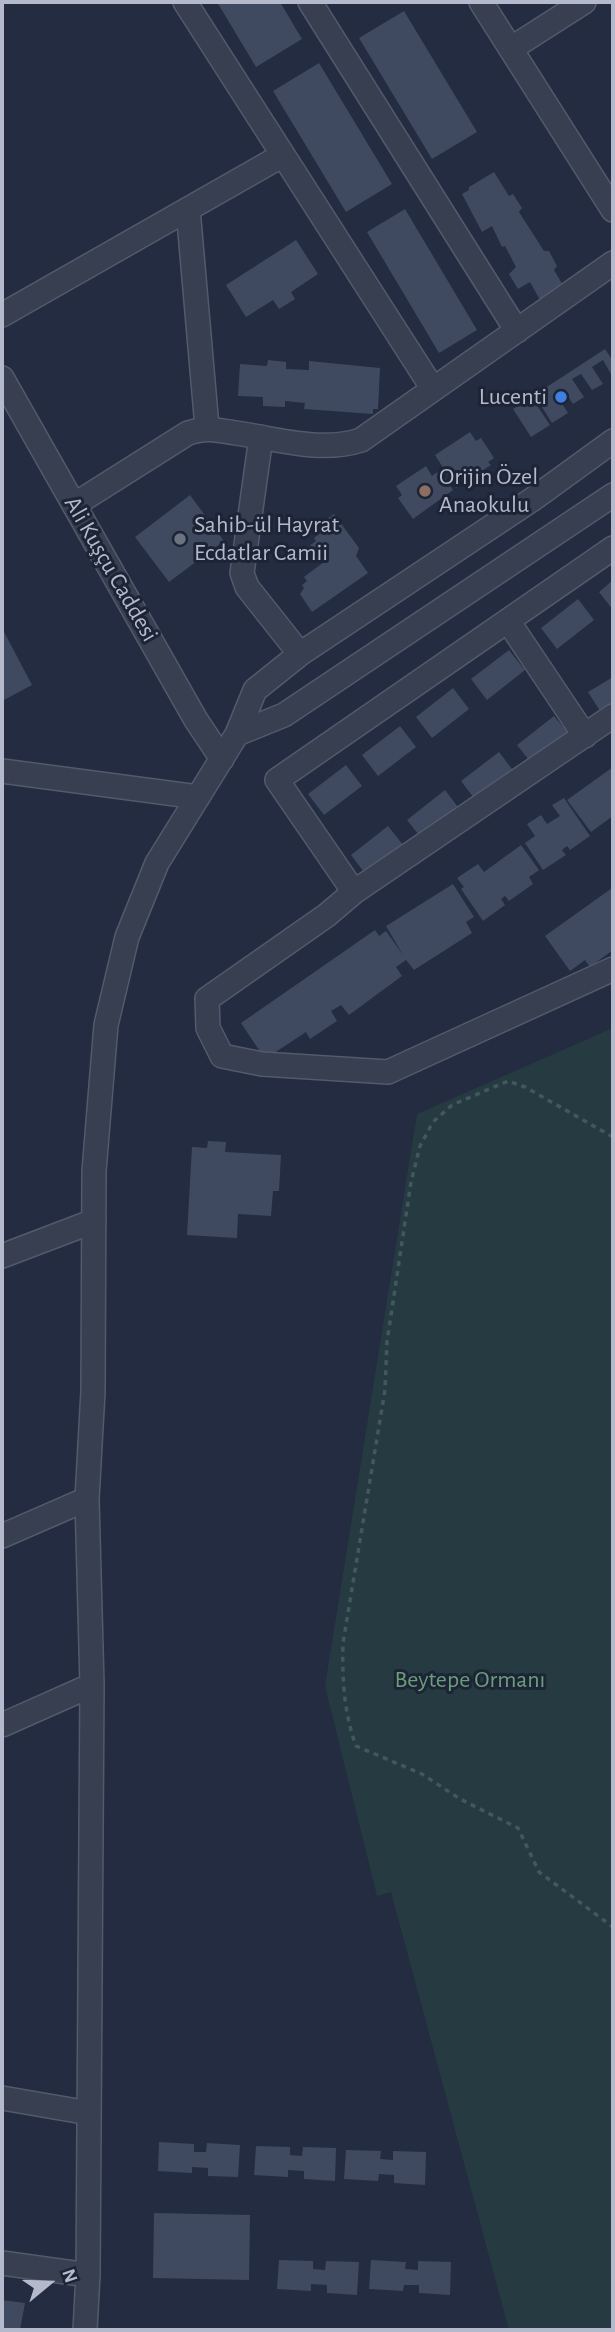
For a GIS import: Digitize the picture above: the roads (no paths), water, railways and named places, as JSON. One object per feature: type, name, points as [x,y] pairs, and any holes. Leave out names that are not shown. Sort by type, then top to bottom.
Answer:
[{"type":"street","points":[[185,2],[433,389]]},
{"type":"street","points":[[310,2],[517,331]]},
{"type":"street","points":[[481,2],[613,210]]},
{"type":"street","points":[[512,48],[584,2]]},
{"type":"street","points":[[2,315],[283,155]]},
{"type":"street","points":[[188,209],[207,427]]},
{"type":"street","points":[[74,505],[188,433],[207,427],[325,446],[346,445],[361,440],[613,263]]},
{"type":"street","name":"Ali Kuşçu Caddesi","points":[[2,378],[196,720],[222,759]]},
{"type":"street","points":[[261,436],[242,573],[247,587],[300,654]]},
{"type":"street","points":[[85,2330],[88,2275],[92,1685],[87,1499],[93,1391],[94,1171],[106,1025],[127,937],[157,863],[237,734],[255,690],[300,654],[533,499],[613,441]]},
{"type":"street","points":[[237,734],[284,715],[613,495]]},
{"type":"street","points":[[354,892],[277,780],[613,548]]},
{"type":"street","points":[[508,621],[585,736]]},
{"type":"street","points":[[613,716],[354,892],[327,915],[207,999],[208,1028],[222,1056],[262,1064],[388,1072],[613,969]]},
{"type":"street","points":[[2,771],[198,797]]},
{"type":"street","points":[[2,1256],[94,1221]]},
{"type":"street","points":[[2,1536],[87,1499]]},
{"type":"street","points":[[2,1725],[92,1685]]},
{"type":"street","points":[[2,2098],[89,2113]]},
{"type":"street","points":[[2,2263],[88,2275]]},
{"type":"place","name":"Lucenti","points":[[561,397]]},
{"type":"place","name":"Orijin Özel Anaokulu","points":[[425,491]]},
{"type":"place","name":"Sahib-ül Hayrat Ecdatlar Camii","points":[[180,539]]},
{"type":"park label","name":"Beytepe Ormanı","points":[[470,1680]]}]
